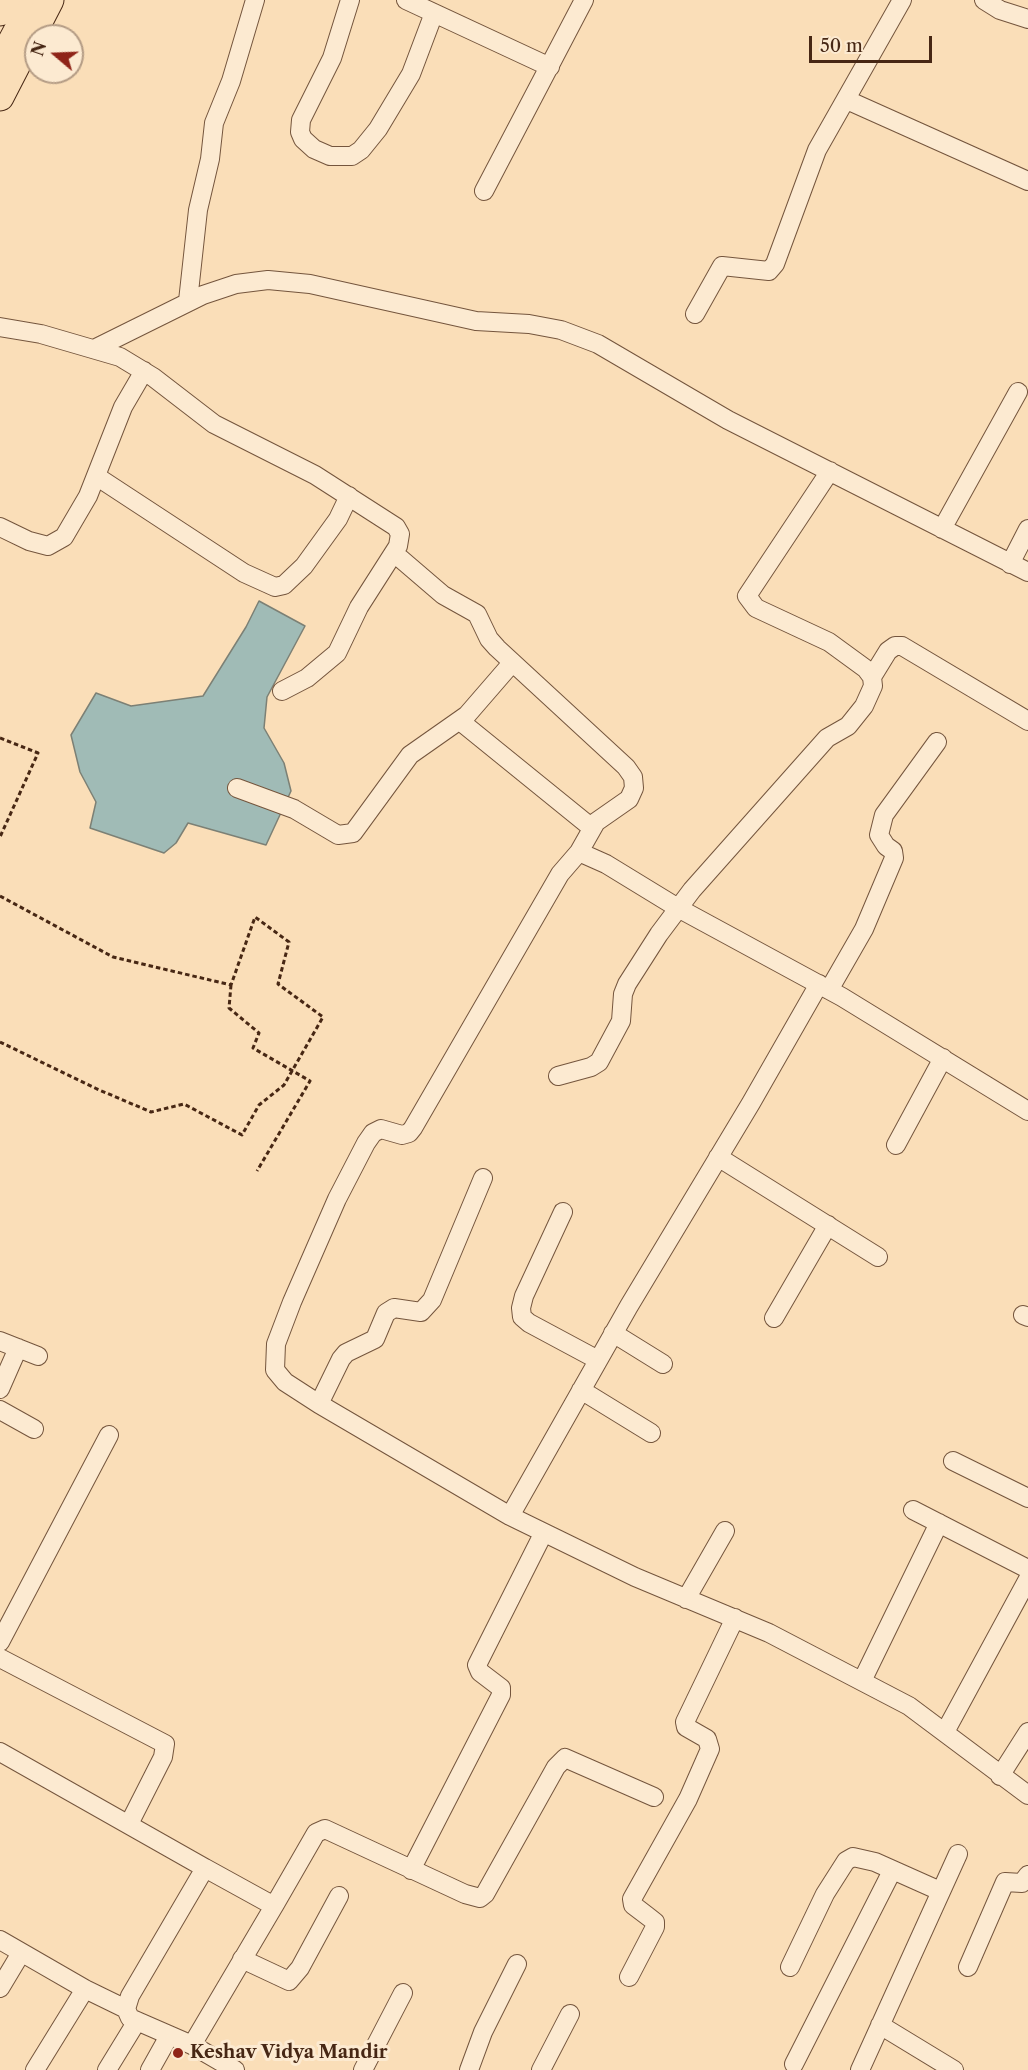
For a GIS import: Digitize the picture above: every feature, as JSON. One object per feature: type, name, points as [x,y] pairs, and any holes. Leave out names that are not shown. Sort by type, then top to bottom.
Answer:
[{"type":"highway","points":[[0,12],[6,0]]},
{"type":"highway","points":[[0,97],[50,0]]},
{"type":"main road","points":[[0,60],[32,0]]},
{"type":"street","points":[[188,301],[198,210],[210,159],[214,123],[231,81],[255,0]]},
{"type":"street","points":[[350,0],[332,58],[301,120],[300,132],[303,139],[314,149],[330,156],[352,156],[361,150],[378,129],[411,74],[434,13]]},
{"type":"street","points":[[406,0],[550,67]]},
{"type":"street","points":[[484,190],[584,0]]},
{"type":"street","points":[[695,314],[722,266],[769,271],[776,264],[811,163],[902,0]]},
{"type":"street","points":[[984,0],[1000,10],[1028,18]]},
{"type":"street","points":[[847,100],[1028,180]]},
{"type":"street","points":[[94,349],[188,301],[236,284],[289,281],[443,315],[561,330],[598,344],[728,420],[1028,572]]},
{"type":"street","points":[[0,327],[120,357],[144,371],[214,424],[297,466],[396,527],[400,534],[394,553],[359,607],[337,653],[307,678],[282,691]]},
{"type":"street","points":[[0,527],[48,546],[64,537],[79,513],[96,476],[123,407],[144,371]]},
{"type":"street","points":[[942,529],[1018,392]]},
{"type":"street","points":[[830,471],[747,596],[756,608],[843,650],[873,677]]},
{"type":"street","points":[[96,476],[244,573],[275,587],[284,585],[304,566],[338,519],[349,496]]},
{"type":"street","points":[[1010,564],[1028,529]]},
{"type":"street","points":[[394,553],[443,595],[477,614],[489,639],[512,663],[626,767],[633,777],[634,788],[629,799],[606,814],[592,828],[579,852],[560,874],[413,1128],[409,1133],[402,1135],[381,1130],[373,1133],[337,1199],[292,1302],[274,1358],[275,1370],[285,1382],[319,1404],[543,1534],[686,1599],[735,1618],[909,1706],[1028,1795]]},
{"type":"street","points":[[558,1076],[591,1068],[599,1062],[621,1021],[623,993],[627,984],[678,908],[827,738],[857,717],[873,686],[873,677],[888,651],[895,646],[902,646],[1028,721]]},
{"type":"street","points":[[237,788],[294,808],[338,835],[345,836],[353,833],[410,755],[475,707],[512,663]]},
{"type":"street","points":[[459,721],[592,828]]},
{"type":"street","points":[[510,1516],[613,1334],[718,1157],[824,987],[868,922],[894,858],[893,851],[886,846],[879,835],[884,815],[938,742]]},
{"type":"street","points":[[579,852],[606,864],[678,908],[824,987],[1028,1111]]},
{"type":"street","points":[[896,1144],[942,1058]]},
{"type":"street","points":[[718,1157],[878,1257]]},
{"type":"street","points":[[319,1404],[341,1359],[346,1353],[375,1339],[386,1313],[393,1308],[421,1312],[432,1300],[483,1178]]},
{"type":"street","points":[[563,1212],[524,1296],[520,1308],[522,1317],[598,1360]]},
{"type":"street","points":[[774,1318],[828,1225]]},
{"type":"street","points":[[613,1334],[663,1364]]},
{"type":"street","points":[[0,1341],[38,1356]]},
{"type":"street","points":[[0,1389],[18,1348]]},
{"type":"street","points":[[581,1390],[651,1433]]},
{"type":"street","points":[[0,1410],[34,1429]]},
{"type":"street","points":[[0,1642],[109,1435]]},
{"type":"street","points":[[954,1461],[1028,1498]]},
{"type":"street","points":[[913,1510],[1028,1569]]},
{"type":"street","points":[[862,1681],[939,1523]]},
{"type":"street","points":[[686,1599],[725,1531]]},
{"type":"street","points":[[411,1870],[501,1695],[501,1688],[480,1672],[477,1665],[543,1534]]},
{"type":"street","points":[[945,1732],[1028,1579]]},
{"type":"street","points":[[628,1977],[655,1922],[633,1905],[632,1899],[688,1799],[710,1749],[706,1739],[686,1727],[685,1722],[735,1618]]},
{"type":"street","points":[[0,1658],[165,1744],[163,1757],[129,1824]]},
{"type":"street","points":[[1000,1776],[1028,1732]]},
{"type":"street","points":[[0,1752],[274,1906]]},
{"type":"street","points":[[192,2045],[320,1830],[330,1831],[473,1898],[480,1898],[485,1894],[556,1767],[564,1758],[654,1797]]},
{"type":"street","points":[[860,2070],[958,1854]]},
{"type":"street","points":[[790,1967],[825,1894],[846,1862],[860,1856],[940,1891]]},
{"type":"street","points":[[107,2070],[131,2015],[130,1996],[205,1868]]},
{"type":"street","points":[[794,2064],[892,1871]]},
{"type":"street","points":[[968,1967],[1005,1882],[1022,1883],[1028,1875]]},
{"type":"street","points":[[242,1959],[289,1981],[300,1968],[339,1896]]},
{"type":"street","points":[[0,1940],[131,2015],[169,2036],[192,2045],[235,2070]]},
{"type":"street","points":[[0,1988],[21,1953]]},
{"type":"street","points":[[469,2070],[483,2032],[517,1964]]},
{"type":"street","points":[[35,2070],[85,1989]]},
{"type":"street","points":[[363,2070],[404,1993]]},
{"type":"street","points":[[541,2070],[570,2014]]},
{"type":"street","points":[[880,2025],[954,2070]]},
{"type":"street","points":[[150,2070],[169,2036]]},
{"type":"path","points":[[0,738],[38,753],[0,837]]},
{"type":"path","points":[[0,896],[113,957],[231,985]]},
{"type":"path","points":[[0,1042],[97,1089],[151,1112],[184,1104],[242,1135],[258,1105],[284,1085],[292,1070],[323,1017],[278,984],[290,942],[255,917],[231,985],[229,1008],[259,1033],[253,1048],[292,1070],[310,1081],[257,1171]]},
{"type":"water","points":[[259,601],[305,626],[267,697],[264,728],[284,763],[291,791],[266,845],[188,823],[176,843],[164,853],[90,828],[96,802],[80,772],[71,735],[96,693],[131,706],[203,696],[246,627]]},
{"type":"place","name":"Keshav Vidya Mandir","points":[[178,2053]]}]
